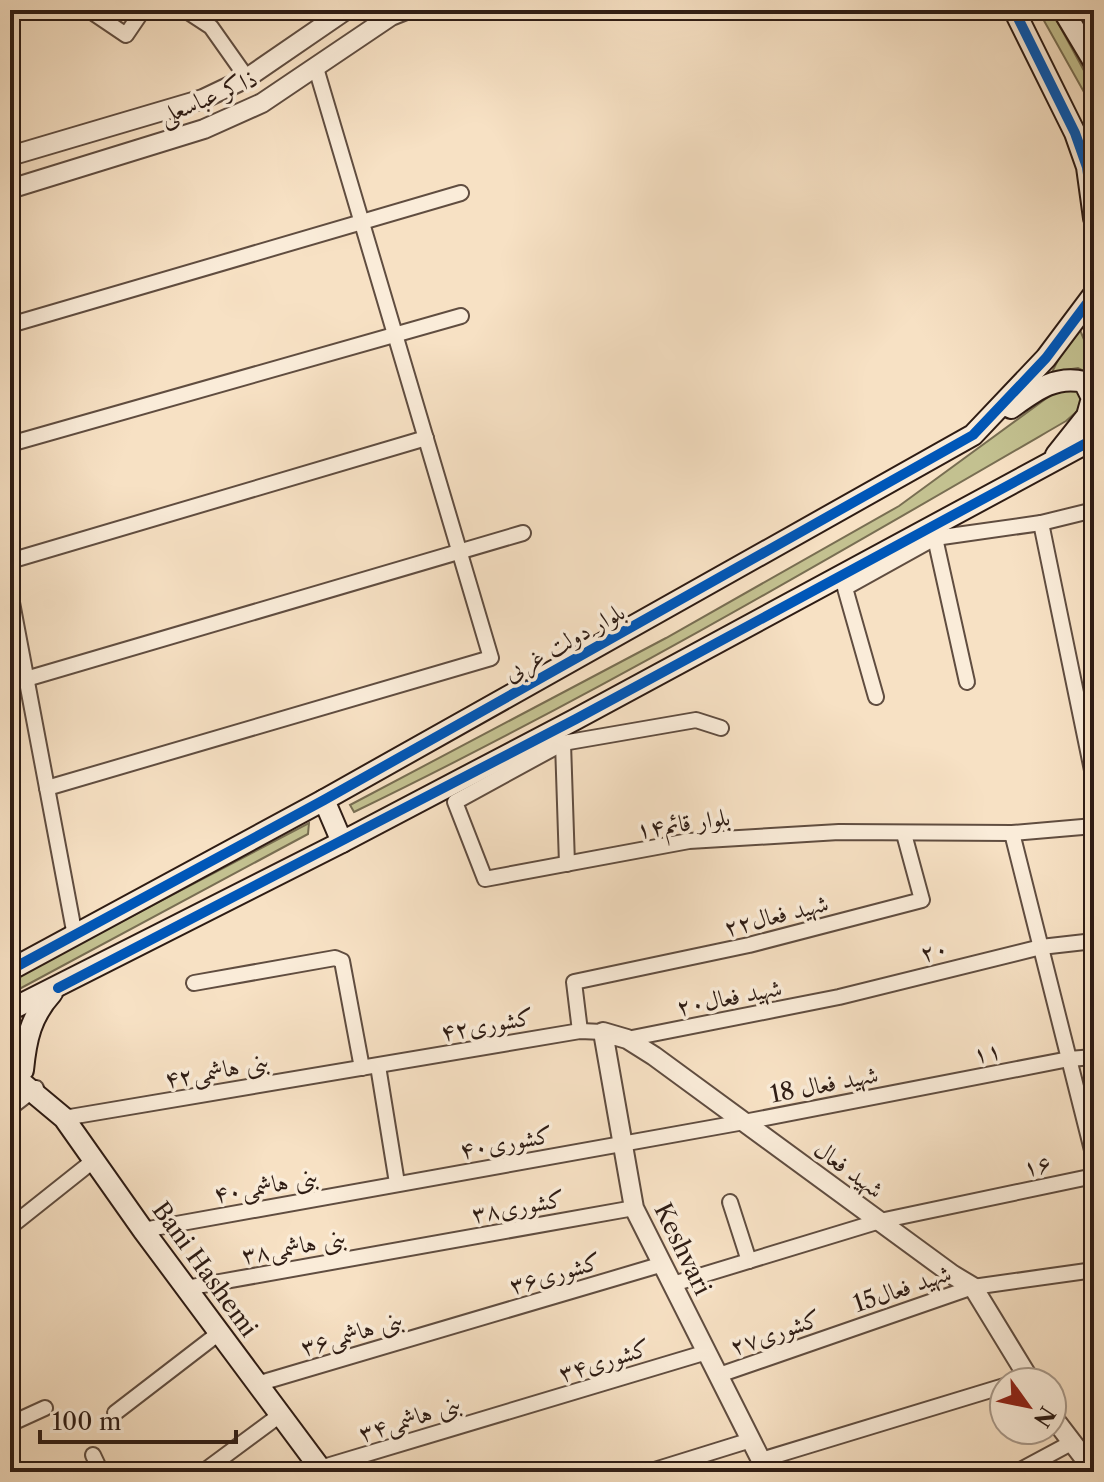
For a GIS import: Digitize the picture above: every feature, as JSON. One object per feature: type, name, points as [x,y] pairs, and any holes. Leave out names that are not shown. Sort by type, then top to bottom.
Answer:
[{"type":"main road","points":[[1014,10],[1085,137],[1094,218]]},
{"type":"main road","points":[[1063,10],[1094,62]]},
{"type":"main road","name":"بلوار دولت غربی","points":[[10,970],[324,800],[973,435],[1046,358],[1094,294]]},
{"type":"main road","points":[[973,435],[1034,392],[1066,378],[1084,382],[1092,398],[1087,416],[1048,464]]},
{"type":"main road","points":[[10,1010],[590,712],[1094,439]]},
{"type":"main road","points":[[324,800],[342,842]]},
{"type":"main road","points":[[14,1065],[32,1021],[42,1004],[58,988]]},
{"type":"main road","name":"Bani Hashemi","points":[[14,1065],[64,1118],[321,1470]]},
{"type":"street","points":[[89,10],[126,35],[143,10]]},
{"type":"street","points":[[185,10],[211,27],[247,78]]},
{"type":"street","name":"ذاکر عباسعلی","points":[[10,156],[203,99],[247,78],[346,10]]},
{"type":"street","name":"ذاکر عباسعلی","points":[[10,189],[204,129],[262,103],[391,16],[406,10]]},
{"type":"street","points":[[47,788],[491,658],[316,68]]},
{"type":"street","points":[[63,141],[72,171]]},
{"type":"street","points":[[10,325],[461,193]]},
{"type":"street","points":[[10,444],[461,316]]},
{"type":"street","points":[[10,561],[426,438]]},
{"type":"street","points":[[876,697],[845,588],[935,538],[1041,523],[1094,510]]},
{"type":"street","points":[[1041,523],[1094,780],[1094,813]]},
{"type":"street","points":[[26,679],[523,533]]},
{"type":"street","points":[[935,538],[967,682]]},
{"type":"street","points":[[10,592],[12,619],[75,936]]},
{"type":"street","points":[[567,864],[563,743],[696,720],[721,728]]},
{"type":"street","name":"بلوار قائم۱۴","points":[[563,743],[455,802],[485,879],[689,841],[774,834],[1012,833],[1094,826]]},
{"type":"street","points":[[1012,833],[1094,1158]]},
{"type":"street","name":"شهید فعال۲۲","points":[[580,1031],[574,982],[749,945],[922,900],[904,834]]},
{"type":"street","name":"۲۰","points":[[839,997],[1041,947],[1094,941]]},
{"type":"street","points":[[194,983],[335,958],[342,961],[362,1068]]},
{"type":"street","name":"شهید فعال۲۰","points":[[627,1039],[839,997]]},
{"type":"street","name":"کشوری۴۲","points":[[378,1066],[580,1031],[603,1032]]},
{"type":"street","name":"شهید فعال","points":[[603,1032],[627,1039],[973,1287],[1018,1366]]},
{"type":"street","name":"Keshvari","points":[[603,1032],[634,1208],[764,1466]]},
{"type":"street","name":"۱۱","points":[[913,1089],[1094,1057]]},
{"type":"street","points":[[378,1066],[397,1183]]},
{"type":"street","name":"بنی هاشمی۴۲","points":[[64,1118],[378,1066]]},
{"type":"street","name":"18 شهید فعال","points":[[683,1133],[913,1089]]},
{"type":"street","points":[[10,1108],[37,1092]]},
{"type":"street","name":"کشوری۴۰","points":[[397,1183],[683,1133]]},
{"type":"street","points":[[10,1227],[93,1161]]},
{"type":"street","name":"۱۶","points":[[673,1284],[880,1221],[1094,1176]]},
{"type":"street","name":"بنی هاشمی۴۰","points":[[143,1230],[397,1183]]},
{"type":"street","points":[[730,1202],[749,1261]]},
{"type":"street","name":"کشوری۳۸","points":[[410,1248],[634,1208]]},
{"type":"street","name":"بنی هاشمی۳۸","points":[[186,1288],[410,1248]]},
{"type":"street","name":"کشوری۳۶","points":[[460,1324],[663,1264]]},
{"type":"street","name":"15شهید فعال","points":[[846,1330],[973,1287],[1094,1270]]},
{"type":"street","name":"بنی هاشمی۳۶","points":[[257,1384],[460,1324]]},
{"type":"street","name":"کشوری۲۷","points":[[719,1375],[846,1330]]},
{"type":"street","points":[[115,1413],[219,1333]]},
{"type":"street","name":"کشوری۳۴","points":[[514,1410],[707,1352]]},
{"type":"street","points":[[764,1466],[858,1431],[988,1391]]},
{"type":"street","points":[[10,1424],[45,1408]]},
{"type":"street","name":"بنی هاشمی۳۴","points":[[321,1470],[514,1410]]},
{"type":"street","points":[[203,1472],[280,1415]]},
{"type":"street","points":[[1068,1434],[1082,1449],[1094,1471]]},
{"type":"street","points":[[648,1472],[751,1440]]},
{"type":"street","points":[[1017,1472],[1082,1449]]},
{"type":"street","points":[[93,1455],[101,1472]]},
{"type":"shaded area","points":[[1038,10],[1051,10],[1094,89],[1094,110]]},
{"type":"shaded area","points":[[1077,323],[1094,363],[1094,376],[1078,368],[1052,372]]},
{"type":"shaded area","points":[[1078,387],[1084,396],[1082,407],[1066,421],[625,672],[354,812],[350,805],[666,638],[899,506],[1055,392]]},
{"type":"shaded area","points":[[309,823],[308,834],[10,994],[10,980]]},
{"type":"cycle path","points":[[1014,10],[1075,133],[1087,167],[1094,218]]},
{"type":"cycle path","points":[[10,970],[324,800],[973,435],[1046,358],[1094,294]]},
{"type":"cycle path","points":[[58,988],[576,719],[1094,439]]}]
